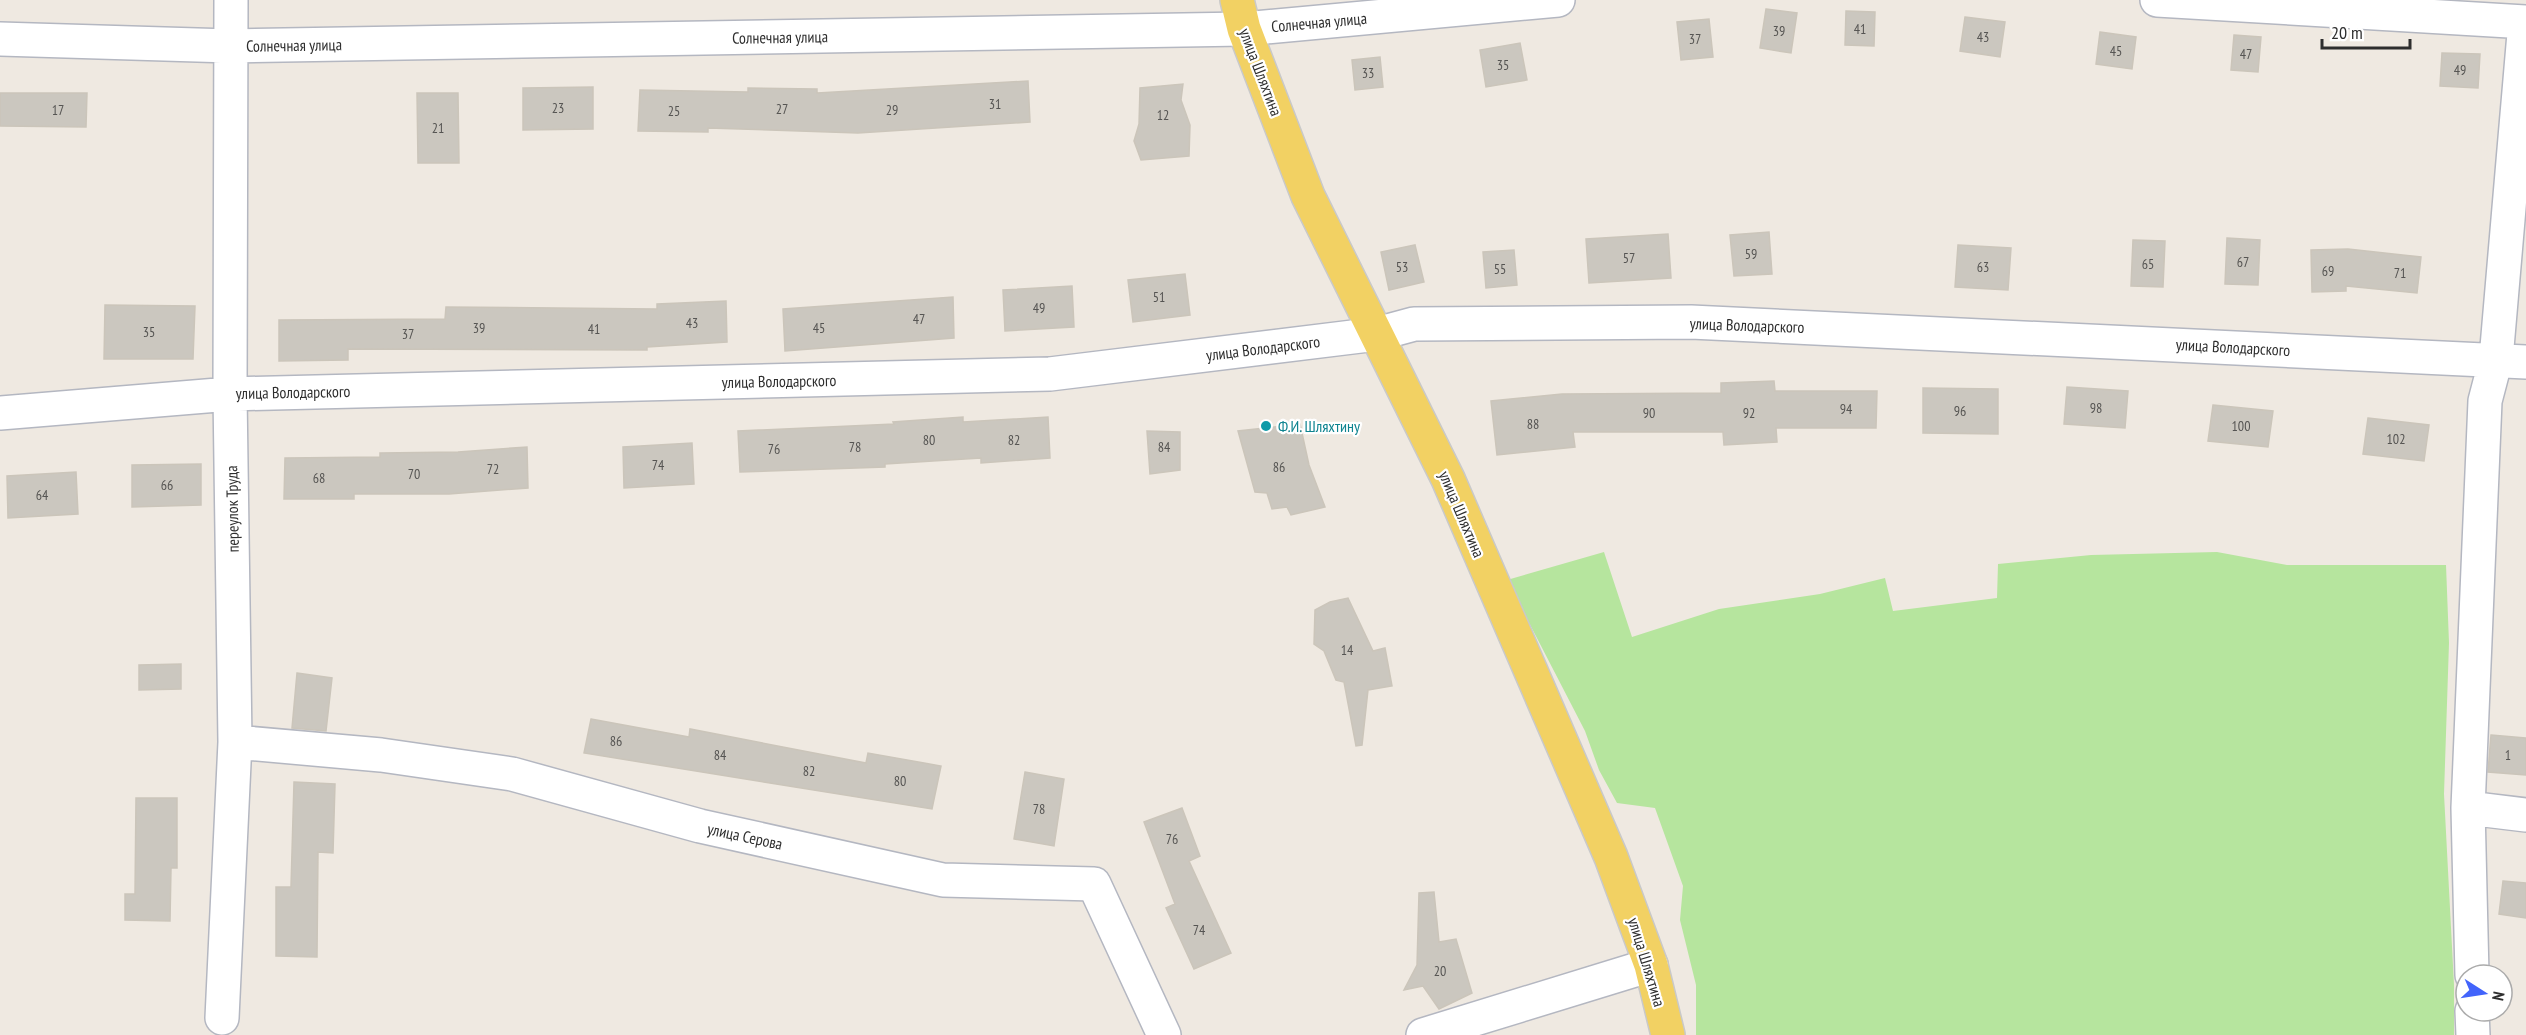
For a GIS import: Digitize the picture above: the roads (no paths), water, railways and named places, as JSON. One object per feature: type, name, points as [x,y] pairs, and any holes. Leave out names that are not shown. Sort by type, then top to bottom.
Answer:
[{"type":"main road","name":"улица Шляхтина","points":[[1240,15],[1308,196],[1448,479],[1611,857],[1651,964],[1668,1035]]},
{"type":"street","name":"переулок Труда","points":[[222,1018],[235,742],[230,394],[231,0]]},
{"type":"street","name":"Солнечная улица","points":[[0,39],[230,46],[1240,15],[1558,0]]},
{"type":"street","points":[[2157,0],[2286,4],[2525,22],[2511,360],[2485,401],[2468,808],[2472,963]]},
{"type":"street","name":"улица Володарского","points":[[0,413],[230,394],[1050,374],[1377,334],[1414,324],[1691,322],[2511,360]]},
{"type":"street","name":"улица Серова","points":[[235,742],[381,755],[512,774],[700,826],[943,880],[1094,884],[1164,1035]]},
{"type":"street","points":[[2468,808],[2526,815]]},
{"type":"street","points":[[1423,1035],[1651,964]]},
{"type":"place","name":"Ф.И. Шляхтину","points":[[1266,426]]}]
